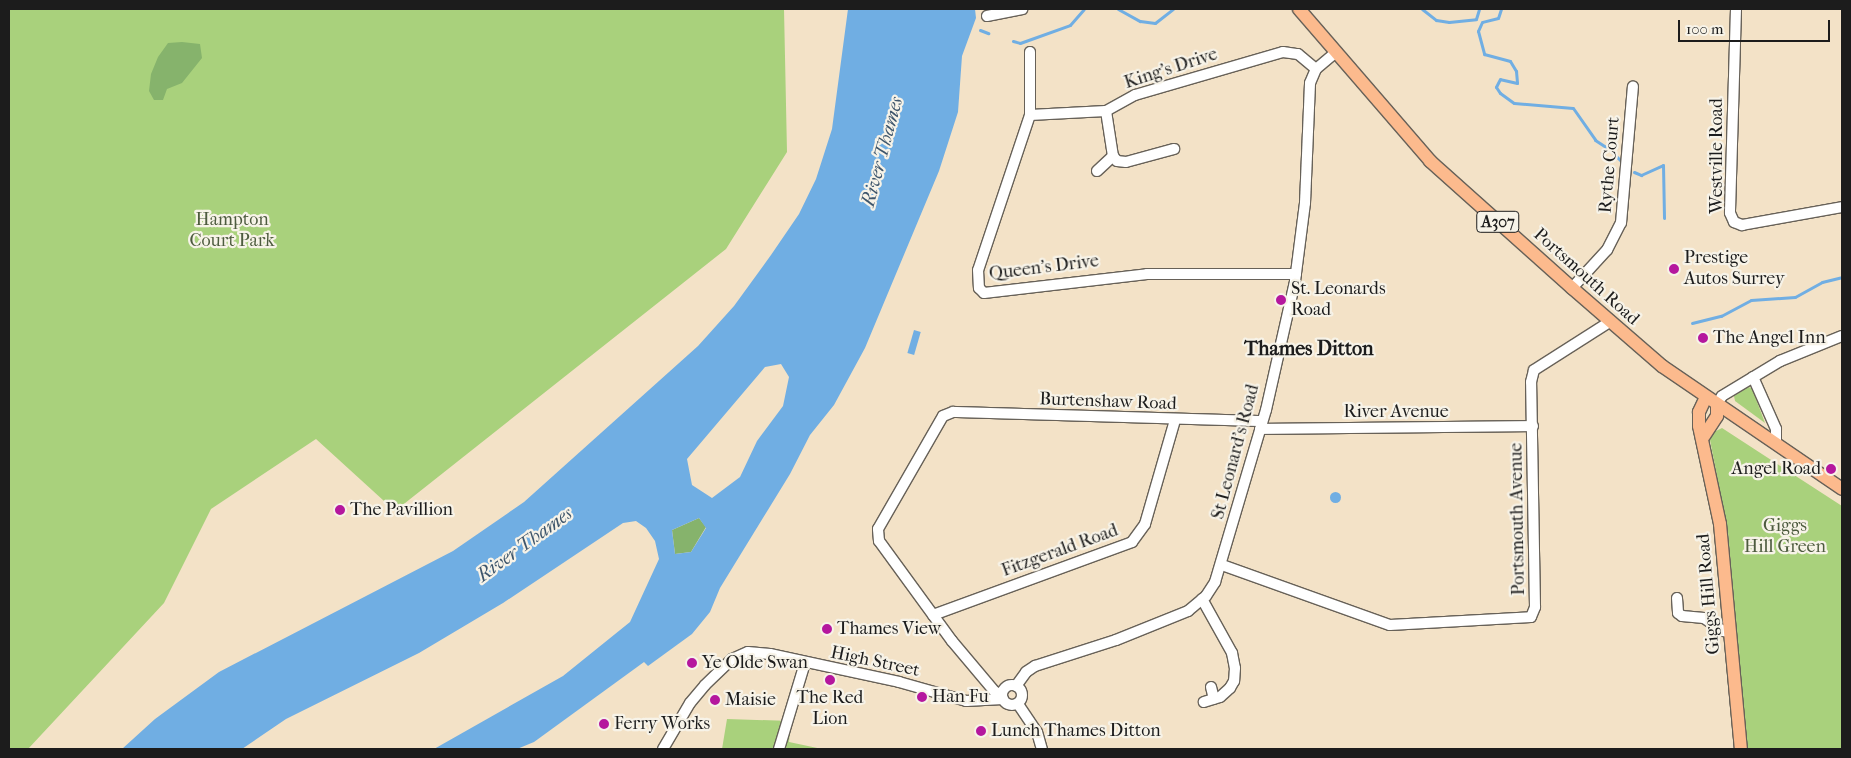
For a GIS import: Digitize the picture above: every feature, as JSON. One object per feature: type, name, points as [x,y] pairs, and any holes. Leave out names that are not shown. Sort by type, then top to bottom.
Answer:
[{"type":"main road","name":"Portsmouth Road","points":[[1299,9],[1430,161],[1572,288],[1662,366],[1842,489]]},
{"type":"main road","points":[[1704,436],[1717,416],[1712,401]]},
{"type":"main road","name":"Giggs Hill Road","points":[[1712,401],[1699,412],[1721,533],[1741,749]]},
{"type":"street","points":[[987,16],[1022,9]]},
{"type":"street","name":"Westville Road","points":[[1736,9],[1730,213],[1734,222],[1742,225],[1842,207]]},
{"type":"street","points":[[1030,52],[1030,115]]},
{"type":"street","name":"King's Drive","points":[[1030,115],[1106,111],[1135,95],[1283,52],[1298,54],[1316,69]]},
{"type":"street","points":[[1316,69],[1336,52]]},
{"type":"street","name":"St Leonard's Road","points":[[1016,686],[1026,672],[1035,666],[1169,621],[1202,599],[1215,582],[1222,565],[1261,425],[1296,274],[1307,186],[1310,83],[1316,69]]},
{"type":"street","name":"Rythe Court","points":[[1572,288],[1596,266],[1621,223],[1633,87]]},
{"type":"street","points":[[1106,111],[1113,156],[1117,161],[1126,162],[1174,149]]},
{"type":"street","name":"Queen's Drive","points":[[1030,115],[978,270],[978,288],[984,293],[1147,274],[1296,274]]},
{"type":"street","points":[[1097,171],[1113,156]]},
{"type":"street","name":"Portsmouth Avenue","points":[[1222,565],[1390,625],[1526,620],[1534,614],[1536,606],[1534,370],[1610,321]]},
{"type":"street","points":[[1712,401],[1802,350],[1842,336]]},
{"type":"street","points":[[1753,377],[1776,429],[1776,444]]},
{"type":"street","name":"Burtenshaw Road","points":[[933,615],[888,556],[877,533],[940,420],[946,413],[1175,420],[1261,425]]},
{"type":"street","name":"Fitzgerald Road","points":[[933,615],[1132,542],[1145,524],[1175,420]]},
{"type":"street","name":"River Avenue","points":[[1261,425],[1533,426]]},
{"type":"street","points":[[1677,598],[1678,613],[1682,616],[1704,618],[1723,631],[1730,632]]},
{"type":"street","points":[[1202,599],[1232,653],[1235,668],[1234,680],[1230,688],[1209,701],[1210,687]]},
{"type":"street","points":[[933,615],[990,687],[1003,696],[1010,705],[1018,704]]},
{"type":"street","name":"High Street","points":[[663,749],[690,703],[705,685],[740,655],[770,654],[804,663],[899,682],[966,701],[1003,696]]},
{"type":"street","points":[[779,749],[804,663]]},
{"type":"street","points":[[1003,696],[1009,686],[1016,686],[1022,692],[1018,704]]},
{"type":"street","points":[[1018,704],[1037,732],[1042,749]]},
{"type":"green space","name":"Hampton Court Park","points":[[9,9],[784,9],[787,152],[726,249],[395,511],[316,439],[211,509],[164,603],[28,749],[9,749]]},
{"type":"green space","points":[[168,43],[200,44],[202,58],[182,83],[167,89],[163,100],[154,100],[149,91],[151,74],[158,57]]},
{"type":"green space","points":[[1748,387],[1752,388],[1765,423],[1735,401],[1734,396]]},
{"type":"green space","name":"Giggs Hill Green","points":[[1722,428],[1842,506],[1842,749],[1747,749],[1728,533],[1710,440],[1714,432]]},
{"type":"green space","points":[[699,518],[706,527],[691,552],[675,554],[672,530]]},
{"type":"green space","points":[[727,719],[791,721],[789,742],[822,749],[722,749]]},
{"type":"water","name":"River Thames","points":[[848,9],[975,9],[976,18],[962,56],[958,112],[939,171],[865,348],[834,405],[810,435],[790,474],[720,588],[710,612],[692,634],[648,666],[644,662],[534,742],[517,749],[434,749],[563,676],[630,622],[659,559],[655,541],[646,528],[636,521],[623,523],[503,603],[419,653],[286,719],[242,749],[122,749],[155,719],[219,672],[453,551],[524,502],[698,346],[734,306],[799,214],[816,179],[832,129]],"holes":[[[781,364],[789,377],[783,406],[757,441],[740,477],[712,498],[692,485],[687,459],[765,367]],[[699,518],[706,528],[691,552],[675,554],[672,530]]]},
{"type":"water","points":[[914,330],[921,332],[914,355],[907,353]]},
{"type":"water","points":[[1335,491],[1341,497],[1335,503],[1329,497]]},
{"type":"waterway","points":[[1013,41],[1020,43],[1070,25],[1084,9]]},
{"type":"waterway","points":[[1118,9],[1140,21],[1155,23],[1173,9]]},
{"type":"waterway","points":[[1422,9],[1436,20],[1449,22],[1476,19],[1479,9]]},
{"type":"waterway","points":[[1501,9],[1498,18],[1482,22],[1478,31],[1484,54],[1510,61],[1516,71],[1517,83],[1500,79],[1496,87],[1500,93],[1514,103],[1573,108],[1595,140],[1609,149],[1621,161]]},
{"type":"waterway","points":[[980,30],[988,33]]},
{"type":"waterway","points":[[1634,172],[1641,175],[1663,165],[1664,218]]},
{"type":"waterway","points":[[1692,323],[1721,316],[1751,300],[1795,297],[1822,282],[1842,277]]},
{"type":"place","name":"Prestige Autos Surrey","points":[[1674,269]]},
{"type":"place","name":"St. Leonards Road","points":[[1281,300]]},
{"type":"place","name":"The Angel Inn","points":[[1703,338]]},
{"type":"place","name":"Angel Road","points":[[1831,469]]},
{"type":"place","name":"The Pavillion","points":[[340,510]]},
{"type":"place","name":"Thames View","points":[[827,629]]},
{"type":"place","name":"Ye Olde Swan","points":[[692,663]]},
{"type":"place","name":"The Red Lion","points":[[830,680]]},
{"type":"place","name":"Han Fu","points":[[922,697]]},
{"type":"place","name":"Maisie","points":[[715,700]]},
{"type":"place","name":"Ferry Works","points":[[604,724]]},
{"type":"place","name":"Lunch Thames Ditton","points":[[981,731]]},
{"type":"district","name":"Thames Ditton","points":[[1309,348]]}]
